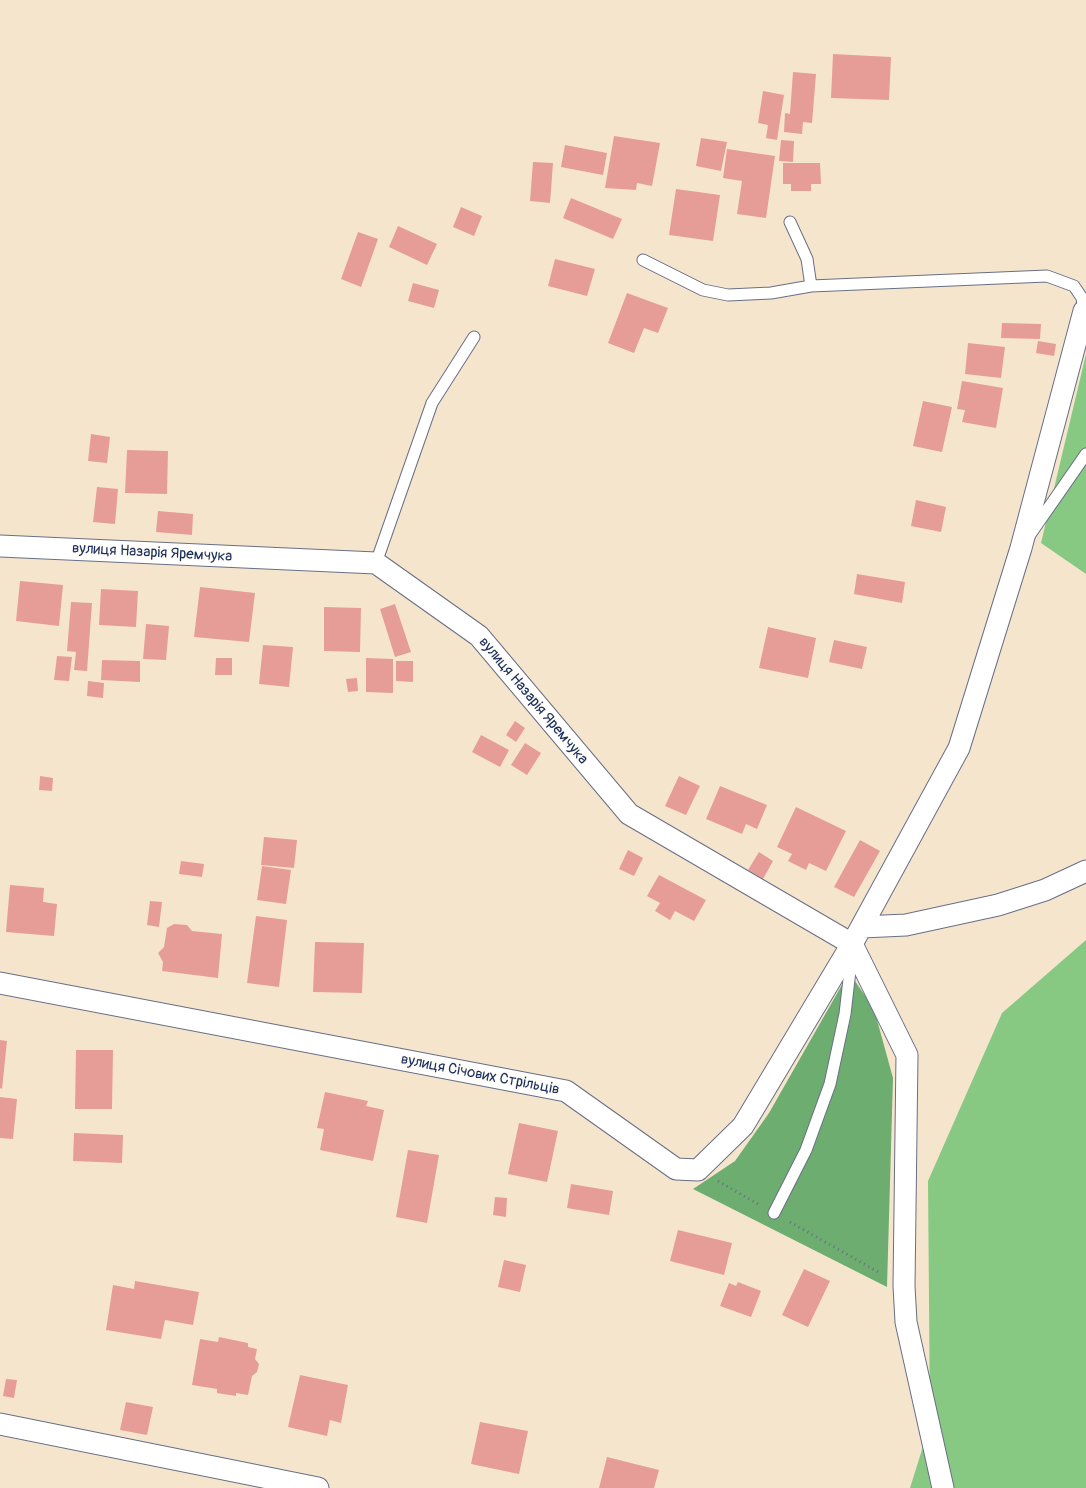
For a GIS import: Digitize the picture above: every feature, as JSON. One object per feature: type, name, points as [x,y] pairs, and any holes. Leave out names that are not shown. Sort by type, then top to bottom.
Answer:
[{"type":"street","points":[[698,1170],[743,1126],[857,935],[959,748],[1021,548],[1085,311]]},
{"type":"street","name":"вулиця Назарія Яремчука","points":[[0,546],[376,563],[479,636],[629,814],[857,935]]},
{"type":"street","points":[[857,935],[998,905],[1045,890],[1086,871]]},
{"type":"street","points":[[857,935],[907,1055],[904,1286],[906,1322],[943,1488]]},
{"type":"street","name":"вулиця Січових Стрільців","points":[[0,983],[566,1091],[676,1169],[698,1170]]},
{"type":"street","points":[[0,1424],[318,1488]]},
{"type":"lane","points":[[790,222],[807,259],[811,286]]},
{"type":"lane","points":[[643,260],[703,290],[728,295],[770,293],[811,286],[1046,276],[1074,286],[1082,298],[1085,311]]},
{"type":"lane","points":[[376,563],[432,403],[474,337]]},
{"type":"lane","points":[[1021,548],[1086,454]]},
{"type":"lane","points":[[774,1213],[806,1150],[830,1084],[846,1014],[857,935]]},
{"type":"path","points":[[698,1170],[904,1286]]},
{"type":"green space","points":[[1086,354],[1086,574],[1041,543]]},
{"type":"green space","points":[[1086,940],[1086,1488],[910,1488],[930,1424],[928,1181],[1002,1013]]},
{"type":"green space","points":[[855,981],[874,1009],[893,1078],[887,1287],[693,1189],[735,1161],[769,1113],[843,983]]},
{"type":"building","points":[[833,54],[891,57],[889,100],[831,98]]},
{"type":"building","points":[[793,72],[816,74],[812,123],[803,122],[802,134],[784,132],[785,113],[790,114]]},
{"type":"building","points":[[763,91],[784,95],[777,140],[766,138],[768,125],[758,123]]},
{"type":"building","points":[[614,136],[660,143],[652,186],[637,183],[636,190],[605,188]]},
{"type":"building","points":[[701,138],[727,142],[721,171],[696,166]]},
{"type":"building","points":[[781,140],[794,141],[793,162],[779,161]]},
{"type":"building","points":[[565,145],[607,153],[603,175],[561,167]]},
{"type":"building","points":[[727,149],[775,156],[766,218],[737,214],[742,181],[723,178]]},
{"type":"building","points":[[533,162],[553,163],[550,203],[530,201]]},
{"type":"building","points":[[783,163],[820,163],[821,184],[811,184],[811,191],[791,191],[791,184],[783,184]]},
{"type":"building","points":[[676,189],[720,195],[713,241],[669,235]]},
{"type":"building","points":[[571,198],[622,219],[613,239],[563,218]]},
{"type":"building","points":[[461,207],[482,216],[474,236],[453,227]]},
{"type":"building","points":[[398,226],[437,244],[427,265],[389,247]]},
{"type":"building","points":[[358,232],[378,239],[361,287],[341,279]]},
{"type":"building","points":[[555,259],[595,269],[587,296],[548,286]]},
{"type":"building","points":[[413,283],[439,290],[434,308],[408,301]]},
{"type":"building","points":[[627,293],[668,308],[658,333],[644,328],[634,353],[608,343]]},
{"type":"building","points":[[1002,323],[1041,324],[1040,339],[1001,338]]},
{"type":"building","points":[[1038,341],[1056,344],[1054,356],[1036,353]]},
{"type":"building","points":[[968,343],[1005,347],[1001,378],[965,374]]},
{"type":"building","points":[[962,381],[1003,388],[996,428],[962,422],[965,410],[957,409]]},
{"type":"building","points":[[923,401],[952,407],[942,452],[913,446]]},
{"type":"building","points":[[91,434],[110,437],[107,463],[88,461]]},
{"type":"building","points":[[127,450],[168,451],[167,494],[125,493]]},
{"type":"building","points":[[97,487],[118,489],[115,524],[93,522]]},
{"type":"building","points":[[916,500],[946,507],[941,532],[911,526]]},
{"type":"building","points":[[158,511],[193,514],[192,535],[156,532]]},
{"type":"building","points":[[857,574],[905,582],[902,603],[854,594]]},
{"type":"building","points":[[20,581],[63,585],[59,626],[16,621]]},
{"type":"building","points":[[200,587],[255,593],[249,642],[194,637]]},
{"type":"building","points":[[101,589],[138,591],[136,627],[99,625]]},
{"type":"building","points":[[71,602],[92,603],[87,671],[74,670],[76,652],[67,651]]},
{"type":"building","points":[[395,604],[411,652],[395,657],[380,609]]},
{"type":"building","points":[[324,607],[361,608],[360,652],[324,651]]},
{"type":"building","points":[[146,624],[169,626],[166,660],[143,659]]},
{"type":"building","points":[[768,627],[816,638],[808,678],[759,668]]},
{"type":"building","points":[[834,640],[867,647],[862,669],[829,662]]},
{"type":"building","points":[[263,645],[293,647],[289,687],[259,684]]},
{"type":"building","points":[[57,656],[72,657],[69,681],[54,680]]},
{"type":"building","points":[[216,658],[232,658],[232,675],[215,675]]},
{"type":"building","points":[[366,658],[393,659],[393,693],[366,692]]},
{"type":"building","points":[[102,660],[140,661],[140,682],[101,680]]},
{"type":"building","points":[[396,661],[413,661],[413,682],[396,681]]},
{"type":"building","points":[[357,678],[358,691],[348,692],[346,679]]},
{"type":"building","points":[[88,681],[104,683],[103,698],[87,696]]},
{"type":"building","points":[[515,721],[525,728],[516,742],[506,735]]},
{"type":"building","points":[[481,735],[509,750],[500,767],[472,752]]},
{"type":"building","points":[[525,743],[541,753],[527,775],[511,765]]},
{"type":"building","points":[[40,776],[53,778],[52,791],[39,790]]},
{"type":"building","points":[[679,776],[700,786],[686,815],[665,806]]},
{"type":"building","points":[[720,786],[767,805],[757,829],[746,824],[742,834],[706,819]]},
{"type":"building","points":[[796,807],[846,831],[826,871],[809,863],[806,870],[788,861],[792,854],[777,847]]},
{"type":"building","points":[[264,837],[297,840],[294,868],[261,865]]},
{"type":"building","points":[[860,840],[880,851],[854,897],[834,887]]},
{"type":"building","points":[[628,850],[643,858],[634,876],[619,869]]},
{"type":"building","points":[[759,852],[773,861],[763,879],[748,870]]},
{"type":"building","points":[[181,861],[204,864],[202,877],[179,874]]},
{"type":"building","points":[[262,866],[291,870],[286,904],[257,900]]},
{"type":"building","points":[[659,875],[706,900],[694,921],[675,911],[670,920],[655,911],[660,903],[647,896]]},
{"type":"building","points":[[10,885],[44,888],[43,902],[57,904],[54,936],[6,932]]},
{"type":"building","points":[[150,901],[162,902],[159,927],[147,925]]},
{"type":"building","points":[[256,916],[287,920],[279,987],[247,983]]},
{"type":"building","points":[[174,924],[187,925],[192,931],[222,934],[218,978],[162,971],[163,962],[158,953],[164,947],[167,928]]},
{"type":"building","points":[[315,942],[364,943],[362,993],[313,992]]},
{"type":"building","points":[[0,1040],[7,1041],[2,1089],[0,1088]]},
{"type":"building","points":[[76,1050],[113,1050],[112,1109],[75,1109]]},
{"type":"building","points":[[325,1092],[368,1101],[366,1106],[384,1110],[373,1161],[320,1150],[324,1129],[317,1128]]},
{"type":"building","points":[[0,1097],[17,1099],[13,1139],[0,1138]]},
{"type":"building","points":[[519,1123],[558,1131],[547,1182],[508,1174]]},
{"type":"building","points":[[74,1133],[123,1135],[122,1163],[73,1161]]},
{"type":"building","points":[[408,1150],[439,1155],[427,1223],[396,1217]]},
{"type":"building","points":[[571,1184],[613,1191],[609,1215],[567,1208]]},
{"type":"building","points":[[495,1197],[507,1198],[506,1217],[493,1215]]},
{"type":"building","points":[[678,1230],[732,1243],[724,1275],[670,1261]]},
{"type":"building","points":[[504,1260],[526,1265],[520,1292],[498,1287]]},
{"type":"building","points":[[804,1269],[830,1281],[808,1327],[782,1315]]},
{"type":"building","points":[[135,1281],[199,1292],[193,1325],[165,1320],[161,1339],[106,1330],[113,1285],[134,1289]]},
{"type":"building","points":[[738,1282],[761,1291],[751,1317],[720,1306],[729,1283],[736,1286]]},
{"type":"building","points":[[219,1337],[248,1343],[248,1347],[257,1349],[255,1359],[259,1364],[257,1372],[252,1376],[248,1395],[236,1393],[236,1396],[217,1393],[217,1389],[192,1385],[200,1339],[218,1342]]},
{"type":"building","points":[[300,1375],[348,1385],[341,1423],[330,1420],[327,1436],[288,1427]]},
{"type":"building","points":[[6,1379],[17,1380],[14,1398],[3,1396]]},
{"type":"building","points":[[126,1402],[153,1407],[147,1435],[120,1430]]},
{"type":"building","points":[[480,1422],[528,1431],[519,1474],[471,1464]]},
{"type":"building","points":[[607,1457],[659,1470],[654,1488],[599,1488]]}]
